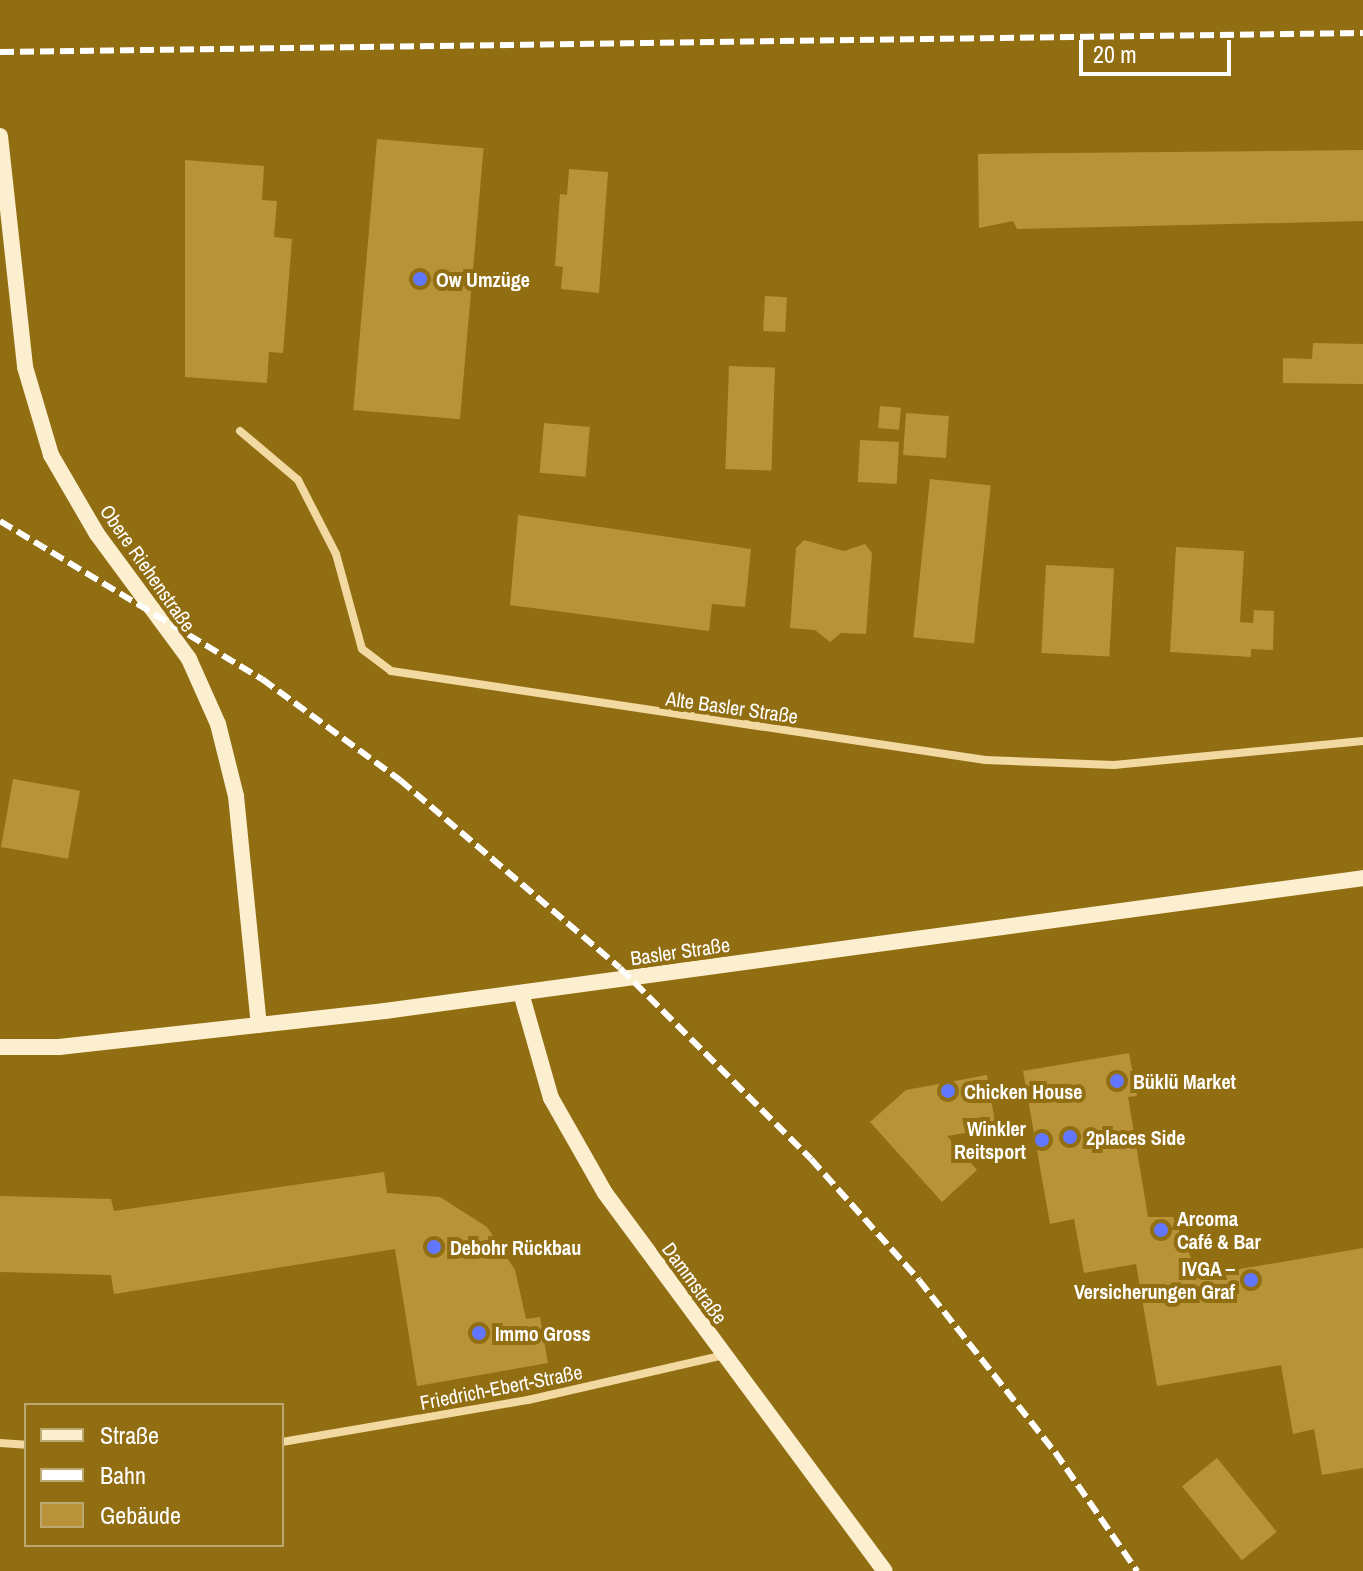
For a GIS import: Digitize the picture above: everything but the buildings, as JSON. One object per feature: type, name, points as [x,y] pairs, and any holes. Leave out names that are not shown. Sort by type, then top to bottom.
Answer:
[{"type":"main road","name":"Obere Riehenstraße","points":[[0,136],[25,367],[47,444],[97,534],[189,659],[218,724],[236,796],[259,1025]]},
{"type":"main road","name":"Basler Straße","points":[[0,1047],[259,1025],[521,993],[1363,878]]},
{"type":"main road","name":"Dammstraße","points":[[521,993],[566,1124],[605,1193],[885,1571]]},
{"type":"street","name":"Alte Basler Straße","points":[[240,431],[298,480],[336,554],[362,649],[391,671],[985,760],[1114,765],[1363,741]]},
{"type":"street","name":"Friedrich-Ebert-Straße","points":[[284,1442],[528,1400],[724,1355]]},
{"type":"street","points":[[0,1443],[24,1445]]},
{"type":"railway","points":[[0,52],[1363,33]]},
{"type":"railway","points":[[0,521],[262,679],[400,780],[620,968],[811,1159],[919,1280],[1055,1452],[1137,1571]]},
{"type":"place","name":"Ow Umzüge","points":[[420,279]]},
{"type":"place","name":"Büklü Market","points":[[1117,1081]]},
{"type":"place","name":"Chicken House","points":[[948,1091]]},
{"type":"place","name":"2places Side","points":[[1070,1137]]},
{"type":"place","name":"Winkler Reitsport","points":[[1042,1140]]},
{"type":"place","name":"Arcoma Café & Bar","points":[[1161,1230]]},
{"type":"place","name":"Debohr Rückbau","points":[[434,1247]]},
{"type":"place","name":"IVGA – Versicherungen Graf","points":[[1251,1280]]},
{"type":"place","name":"Immo Gross","points":[[479,1333]]}]
